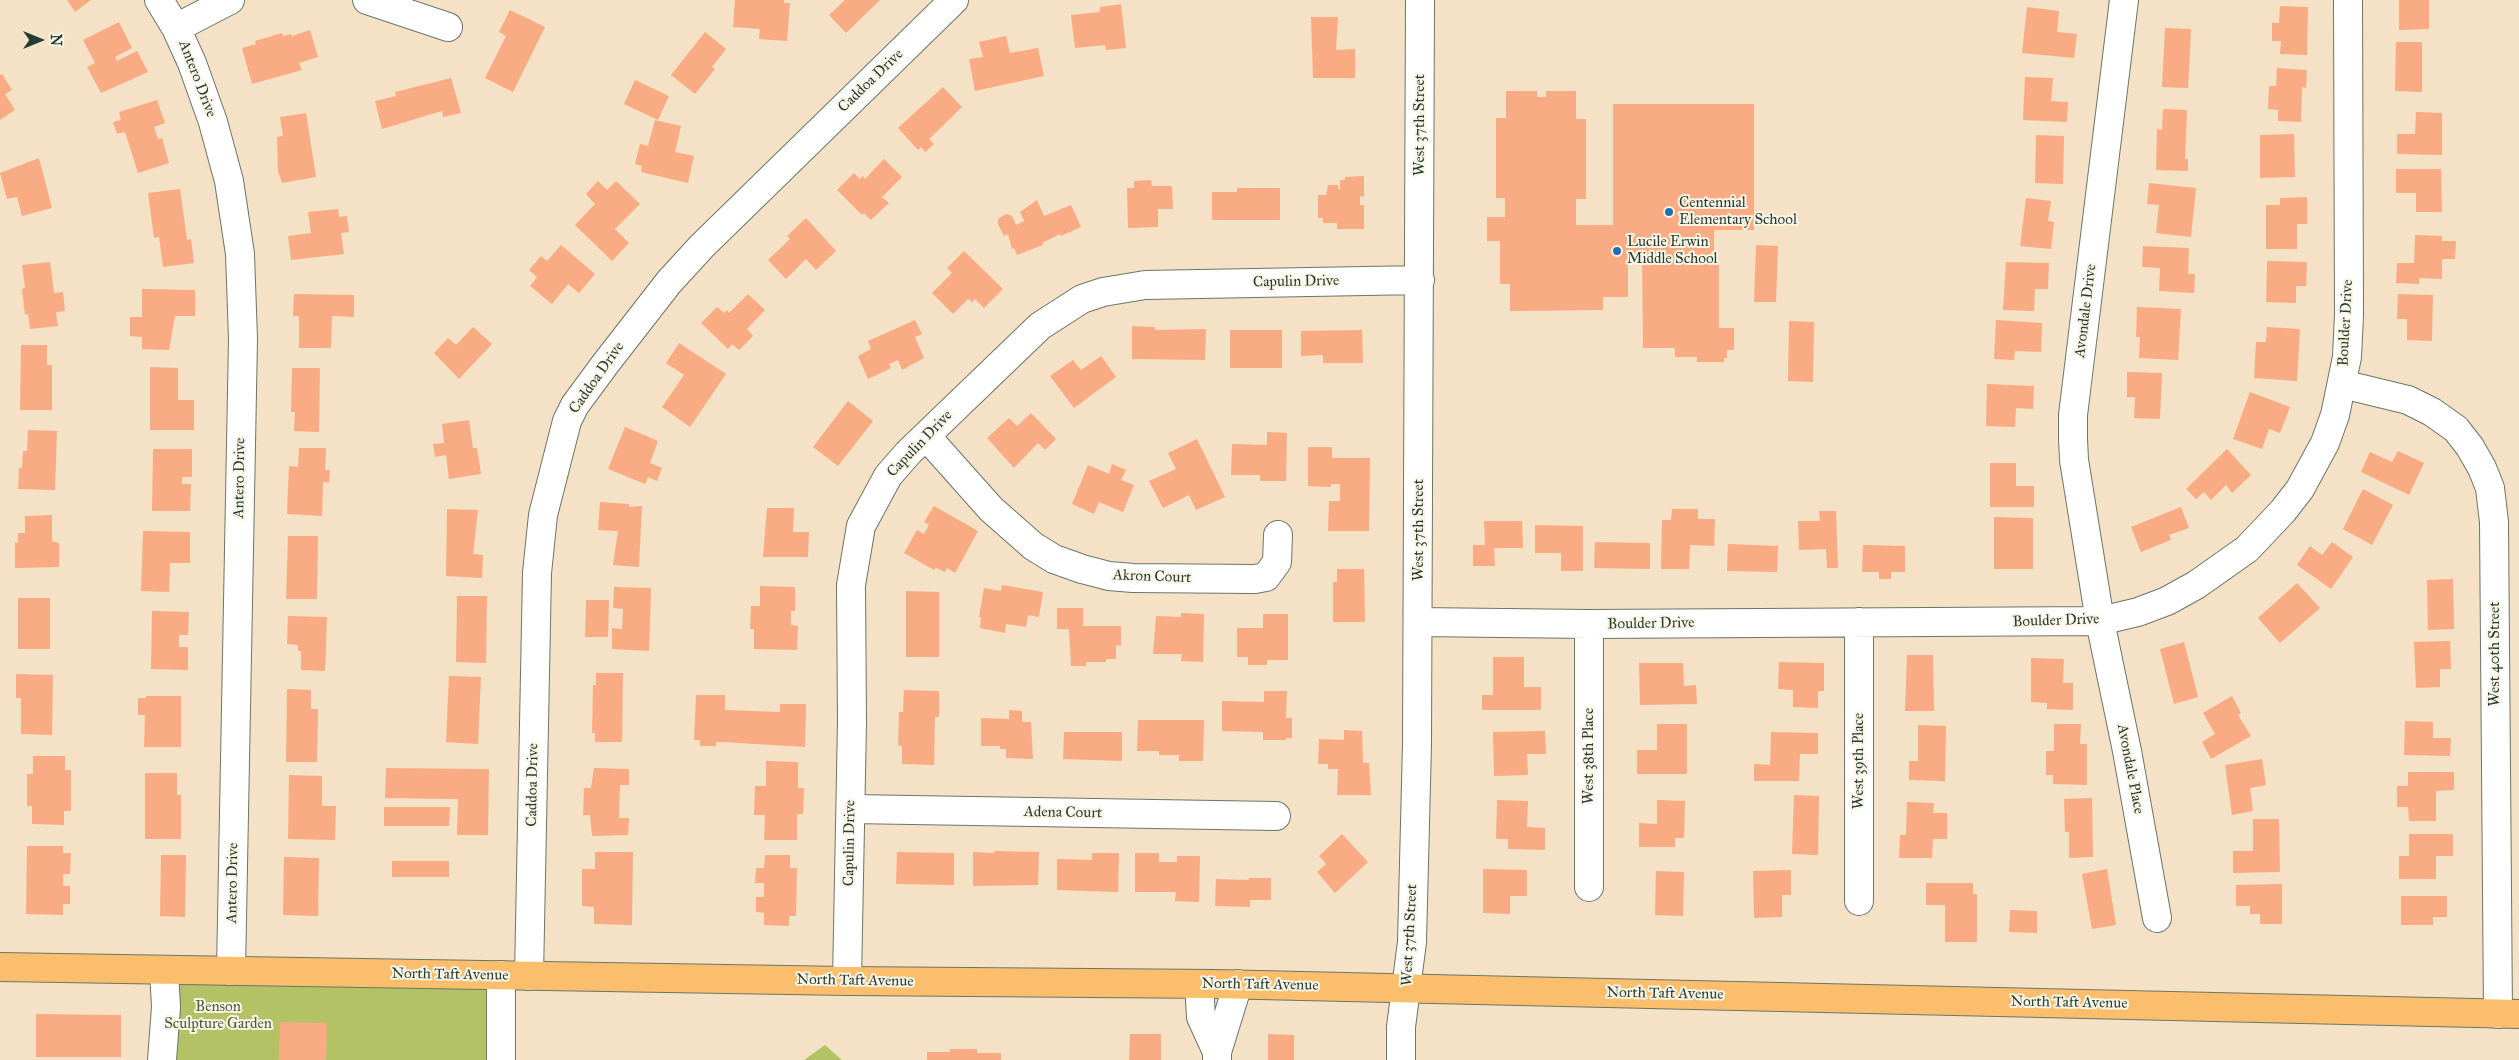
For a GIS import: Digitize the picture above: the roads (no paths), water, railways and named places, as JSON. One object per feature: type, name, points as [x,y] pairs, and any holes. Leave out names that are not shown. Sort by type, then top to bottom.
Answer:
[{"type":"main road","name":"North Taft Avenue","points":[[0,967],[847,981],[1408,987],[2508,1014]]},
{"type":"street","name":"Antero Drive","points":[[159,0],[176,28],[192,62],[213,122],[229,181],[240,254],[243,339],[231,971]]},
{"type":"street","points":[[176,28],[230,0]]},
{"type":"street","points":[[367,0],[448,27]]},
{"type":"street","name":"Caddoa Drive","points":[[529,976],[537,573],[543,516],[567,421],[575,405],[606,363],[676,275],[954,0]]},
{"type":"street","name":"West 37th Street","points":[[1401,1060],[1401,1027],[1408,987],[1412,942],[1418,622],[1420,0]]},
{"type":"street","name":"Avondale Drive","points":[[2100,621],[2074,460],[2073,415],[2124,0]]},
{"type":"street","name":"Boulder Drive","points":[[1418,622],[1589,624],[2100,621],[2138,612],[2168,601],[2196,585],[2247,549],[2267,529],[2300,489],[2325,443],[2342,384],[2347,357],[2349,315],[2348,0]]},
{"type":"street","name":"Capulin Drive","points":[[847,981],[851,809],[851,585],[854,557],[861,526],[872,501],[888,476],[926,436],[1040,326],[1082,300],[1103,292],[1145,285],[1420,280]]},
{"type":"street","name":"West 40th Street","points":[[2342,384],[2408,400],[2432,412],[2456,429],[2470,447],[2482,468],[2490,488],[2494,522],[2508,1014]]},
{"type":"street","name":"Akron Court","points":[[926,436],[991,509],[1033,546],[1054,559],[1082,569],[1109,576],[1133,578],[1255,578],[1266,576],[1277,562],[1278,535]]},
{"type":"street","name":"Avondale Place","points":[[2100,621],[2128,751],[2157,918]]},
{"type":"street","name":"West 39th Place","points":[[1859,622],[1859,901]]},
{"type":"street","name":"West 38th Place","points":[[1589,624],[1589,887]]},
{"type":"street","name":"Adena Court","points":[[851,809],[1276,816]]},
{"type":"street","points":[[162,1060],[166,1007],[164,970]]},
{"type":"street","points":[[501,975],[501,1060]]},
{"type":"street","points":[[1199,984],[1201,1017],[1217,1056]]},
{"type":"street","points":[[1217,1056],[1238,984]]},
{"type":"place","name":"Centennial Elementary School","points":[[1669,212]]},
{"type":"place","name":"Lucile Erwin Middle School","points":[[1617,251]]},
{"type":"park label","name":"Benson Sculpture Garden","points":[[218,1016]]}]
